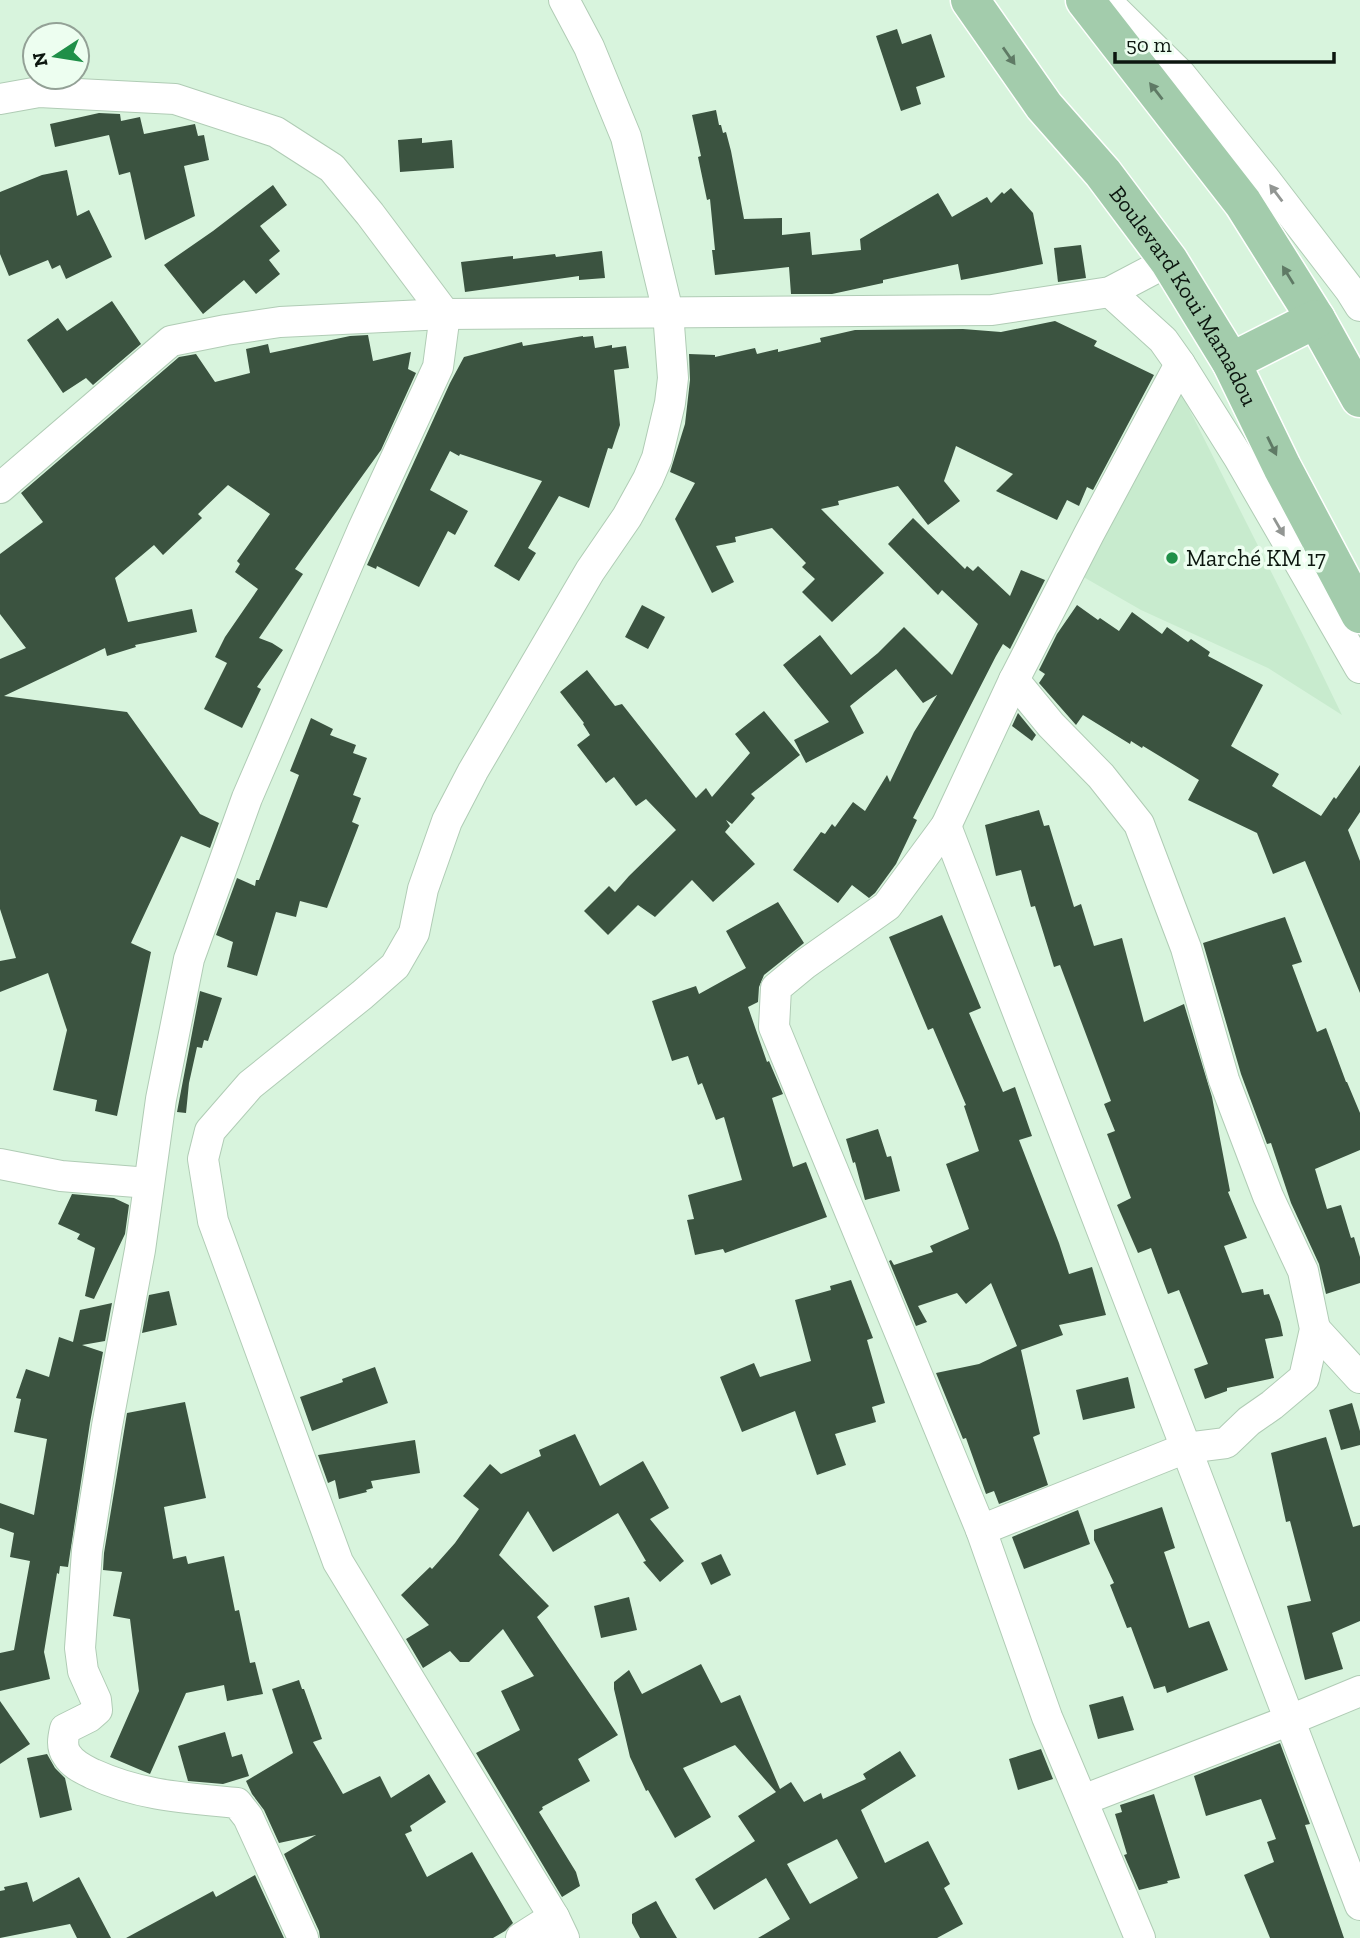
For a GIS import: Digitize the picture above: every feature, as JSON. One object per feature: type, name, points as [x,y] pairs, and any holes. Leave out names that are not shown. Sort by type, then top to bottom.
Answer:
[{"type":"main road","name":"Boulevard Koui Mamadou","points":[[970,0],[1044,106],[1102,173],[1169,261],[1231,362],[1282,467],[1360,614]]},
{"type":"main road","points":[[1086,0],[1243,203],[1316,319],[1360,398]]},
{"type":"main road","points":[[1231,362],[1316,319]]},
{"type":"street","points":[[521,1938],[559,1928],[338,1562],[213,1221],[203,1159],[210,1130],[250,1085],[396,966],[414,933],[424,889],[452,811],[590,571],[627,517],[657,458],[673,378],[668,312],[626,137],[589,47],[564,0]]},
{"type":"street","points":[[1105,0],[1181,75],[1272,188],[1360,306]]},
{"type":"street","points":[[0,99],[39,92],[175,99],[276,132],[332,168],[445,314],[438,367],[363,529],[252,785],[189,959],[160,1099],[141,1250],[107,1426],[87,1551],[80,1648],[83,1671],[96,1700],[97,1710],[65,1729],[62,1742],[66,1755],[78,1767],[107,1780],[147,1793],[237,1803],[248,1817],[303,1938]]},
{"type":"street","points":[[0,488],[172,341],[226,330],[280,322],[445,314],[992,310],[1110,292],[1169,261]]},
{"type":"street","points":[[1110,292],[1163,340],[1180,364],[1239,457],[1360,668]]},
{"type":"street","points":[[1140,1938],[1047,1717],[981,1530],[774,1027],[776,988],[887,906],[946,826],[1014,680],[1088,534],[1180,364]]},
{"type":"street","points":[[981,1530],[1186,1448],[1226,1443],[1248,1421],[1304,1378],[1315,1329],[1303,1271],[1268,1196],[1224,1080],[1185,948],[1139,824],[1101,776],[1051,725],[1014,680]]},
{"type":"street","points":[[946,826],[1360,1905]]},
{"type":"street","points":[[0,1164],[61,1176],[149,1184]]},
{"type":"street","points":[[1315,1329],[1360,1378]]},
{"type":"street","points":[[1083,1800],[1360,1691]]},
{"type":"shaded area","name":"Marché KM 17","points":[[1179,389],[1342,715],[1268,668],[1141,610],[1073,571]]},
{"type":"building","points":[[897,29],[902,44],[931,34],[945,77],[916,87],[921,104],[901,111],[876,36]]},
{"type":"building","points":[[716,110],[719,125],[723,133],[726,132],[731,151],[744,219],[782,218],[782,235],[810,232],[812,255],[861,250],[860,239],[938,193],[952,217],[987,197],[991,203],[1002,192],[1004,194],[1011,188],[1033,213],[1043,264],[961,280],[958,264],[832,294],[791,294],[789,267],[715,275],[710,199],[707,200],[692,115]]},
{"type":"building","points":[[99,113],[120,114],[121,121],[140,117],[144,134],[195,124],[198,136],[204,135],[209,160],[184,166],[195,216],[145,240],[130,172],[119,175],[109,135],[55,147],[50,124]]},
{"type":"building","points":[[422,138],[422,143],[452,140],[454,168],[400,172],[398,140]]},
{"type":"building","points":[[67,170],[77,216],[89,210],[112,257],[66,279],[60,265],[52,269],[48,260],[9,276],[0,254],[0,192],[42,175]]},
{"type":"building","points":[[273,185],[287,205],[260,226],[280,251],[269,260],[280,274],[256,294],[244,280],[203,314],[164,265]]},
{"type":"building","points":[[1081,245],[1086,278],[1058,282],[1054,248]]},
{"type":"building","points":[[602,251],[605,278],[579,280],[579,276],[465,292],[461,262],[513,256],[513,259],[555,254],[556,257]]},
{"type":"building","points":[[112,301],[141,344],[93,385],[86,378],[63,393],[27,340],[58,318],[67,331]]},
{"type":"building","points":[[1055,321],[1097,341],[1094,346],[1154,375],[1093,490],[1087,487],[1079,506],[1067,500],[1057,520],[996,491],[1013,474],[956,446],[944,481],[960,501],[928,525],[898,486],[838,501],[839,505],[821,509],[884,573],[832,622],[802,592],[815,579],[802,567],[806,563],[772,528],[735,537],[736,542],[716,546],[734,582],[712,593],[675,519],[695,483],[670,472],[685,424],[690,380],[689,354],[715,357],[755,348],[757,354],[778,349],[778,352],[821,342],[820,338],[855,330],[963,329],[1001,332]]},
{"type":"building","points":[[368,335],[373,361],[411,352],[408,369],[416,373],[381,450],[295,569],[303,574],[259,638],[283,650],[257,687],[261,689],[242,728],[204,709],[227,663],[215,657],[225,637],[258,589],[235,572],[240,564],[237,561],[270,514],[228,485],[198,514],[202,518],[163,555],[154,545],[115,578],[128,622],[192,609],[197,632],[135,645],[136,647],[107,656],[105,648],[4,696],[127,712],[200,814],[219,823],[210,848],[181,836],[131,943],[151,952],[117,1116],[95,1111],[97,1100],[53,1090],[67,1030],[48,973],[0,992],[0,961],[16,958],[0,909],[0,659],[26,648],[0,614],[0,554],[43,522],[21,493],[179,357],[196,354],[215,382],[250,373],[246,349],[268,344],[270,353],[350,336]]},
{"type":"building","points":[[593,336],[595,348],[626,346],[629,368],[614,370],[620,425],[612,449],[608,448],[589,508],[559,496],[528,548],[536,553],[519,581],[494,566],[542,481],[450,451],[430,490],[468,511],[455,535],[448,531],[419,587],[377,566],[376,569],[367,565],[464,357],[522,342],[523,346]]},
{"type":"building","points":[[913,518],[965,569],[967,566],[973,571],[978,566],[1010,596],[1021,570],[1045,580],[1010,649],[1003,644],[996,656],[913,818],[917,820],[896,864],[869,898],[852,885],[838,903],[793,870],[821,832],[825,834],[832,824],[835,827],[853,802],[865,811],[887,775],[890,782],[914,732],[937,695],[923,703],[896,669],[850,706],[864,733],[806,763],[794,740],[829,722],[783,665],[820,635],[851,675],[904,627],[952,675],[978,624],[942,590],[938,595],[888,544]]},
{"type":"building","points":[[642,605],[665,617],[648,649],[625,637]]},
{"type":"building","points":[[1077,605],[1119,631],[1132,612],[1162,634],[1167,627],[1188,642],[1191,639],[1210,652],[1208,656],[1263,685],[1231,746],[1279,774],[1272,786],[1321,816],[1360,765],[1360,812],[1348,830],[1360,861],[1360,993],[1305,861],[1273,874],[1257,833],[1188,800],[1199,780],[1143,746],[1142,748],[1131,741],[1130,744],[1083,715],[1076,725],[1039,683],[1045,674],[1039,670],[1057,634]]},
{"type":"building","points":[[587,670],[615,706],[622,704],[696,798],[706,788],[712,797],[750,753],[735,734],[764,711],[800,755],[751,794],[755,798],[732,824],[726,820],[730,826],[725,832],[755,864],[713,902],[692,880],[655,917],[638,905],[608,935],[584,911],[609,886],[615,892],[676,830],[646,799],[636,806],[614,777],[606,783],[577,745],[590,735],[560,692]]},
{"type":"building","points":[[1018,713],[1036,735],[1032,741],[1012,726]]},
{"type":"building","points":[[311,718],[333,729],[330,735],[356,745],[353,753],[367,758],[353,795],[361,798],[352,822],[359,825],[327,908],[300,901],[296,917],[276,912],[257,976],[227,967],[233,942],[216,935],[237,878],[255,886],[256,880],[259,880],[299,775],[290,771]]},
{"type":"building","points":[[1039,810],[1044,826],[1049,825],[1074,907],[1081,904],[1094,946],[1122,938],[1144,1022],[1184,1004],[1212,1097],[1230,1191],[1228,1192],[1247,1238],[1224,1246],[1242,1293],[1263,1289],[1264,1295],[1269,1294],[1280,1322],[1283,1336],[1265,1339],[1274,1378],[1227,1388],[1227,1391],[1205,1399],[1194,1369],[1208,1364],[1179,1290],[1168,1294],[1151,1248],[1138,1253],[1117,1205],[1131,1198],[1107,1134],[1115,1131],[1104,1104],[1111,1101],[1060,965],[1054,967],[1035,906],[1031,907],[1021,870],[996,876],[985,825]]},
{"type":"building","points":[[778,902],[804,943],[764,975],[759,987],[758,1002],[748,1007],[767,1062],[769,1061],[783,1094],[772,1098],[793,1167],[806,1162],[827,1217],[725,1253],[723,1249],[695,1255],[687,1220],[694,1219],[688,1195],[742,1180],[724,1117],[716,1120],[702,1083],[698,1085],[688,1056],[672,1061],[652,1001],[696,986],[699,994],[746,968],[726,931]]},
{"type":"building","points":[[942,915],[981,1008],[969,1013],[1003,1092],[1015,1087],[1032,1136],[1019,1140],[1069,1274],[1092,1267],[1106,1315],[1059,1325],[1063,1335],[1021,1350],[1040,1434],[1033,1437],[1048,1485],[999,1504],[994,1491],[986,1494],[966,1438],[963,1439],[936,1373],[979,1364],[1017,1346],[991,1283],[966,1304],[957,1293],[918,1306],[927,1322],[916,1326],[889,1261],[894,1265],[933,1252],[930,1246],[969,1229],[946,1164],[979,1151],[964,1106],[966,1105],[933,1028],[928,1030],[889,937]]},
{"type":"building","points":[[1285,917],[1302,962],[1292,965],[1317,1032],[1326,1028],[1360,1113],[1360,1150],[1315,1169],[1327,1209],[1341,1205],[1360,1257],[1360,1283],[1326,1294],[1319,1264],[1291,1203],[1271,1143],[1267,1144],[1241,1074],[1203,943]]},
{"type":"building","points":[[200,991],[222,998],[208,1041],[204,1040],[202,1048],[197,1047],[186,1113],[177,1112]]},
{"type":"building","points":[[878,1129],[887,1157],[891,1156],[900,1191],[865,1200],[846,1139]]},
{"type":"building","points":[[72,1194],[114,1198],[129,1205],[125,1234],[94,1299],[85,1296],[95,1248],[77,1239],[80,1234],[58,1224]]},
{"type":"building","points":[[851,1280],[873,1338],[867,1340],[885,1403],[872,1407],[876,1422],[835,1434],[846,1465],[817,1475],[795,1411],[742,1432],[720,1377],[754,1363],[760,1377],[811,1361],[795,1300],[831,1290],[830,1286]]},
{"type":"building","points":[[169,1291],[177,1325],[142,1333],[149,1295]]},
{"type":"building","points":[[112,1303],[105,1341],[82,1345],[103,1352],[68,1567],[60,1566],[59,1574],[57,1573],[44,1652],[50,1679],[0,1691],[0,1653],[14,1650],[30,1561],[10,1557],[14,1533],[0,1528],[0,1503],[34,1515],[47,1439],[14,1432],[21,1399],[16,1398],[26,1369],[49,1377],[59,1337],[73,1342],[80,1310]]},
{"type":"building","points":[[375,1367],[388,1403],[312,1431],[300,1397]]},
{"type":"building","points":[[1128,1377],[1135,1408],[1083,1420],[1076,1390]]},
{"type":"building","points":[[185,1402],[206,1498],[164,1507],[173,1559],[186,1556],[188,1564],[224,1556],[235,1611],[239,1610],[250,1663],[255,1662],[263,1694],[227,1701],[224,1685],[186,1693],[150,1774],[110,1757],[139,1691],[130,1619],[113,1616],[122,1572],[103,1570],[104,1553],[127,1413]]},
{"type":"building","points":[[1352,1403],[1360,1431],[1360,1445],[1341,1450],[1329,1410]]},
{"type":"building","points":[[575,1434],[600,1486],[643,1461],[669,1508],[650,1519],[684,1561],[660,1582],[643,1562],[646,1561],[618,1513],[553,1552],[528,1511],[499,1555],[549,1606],[537,1617],[618,1735],[578,1759],[590,1781],[542,1807],[539,1812],[576,1872],[580,1886],[562,1897],[476,1753],[520,1730],[501,1691],[534,1676],[503,1629],[469,1662],[460,1662],[450,1651],[423,1668],[406,1639],[429,1625],[401,1595],[430,1567],[432,1569],[479,1509],[463,1496],[490,1464],[501,1474],[541,1456],[539,1450]]},
{"type":"building","points":[[1326,1437],[1353,1527],[1360,1525],[1360,1621],[1332,1633],[1343,1669],[1305,1680],[1287,1606],[1311,1601],[1290,1521],[1286,1522],[1271,1453]]},
{"type":"building","points":[[415,1440],[420,1473],[371,1481],[373,1488],[366,1490],[367,1492],[339,1499],[335,1480],[328,1483],[318,1455]]},
{"type":"building","points":[[1162,1507],[1175,1548],[1164,1552],[1189,1628],[1209,1621],[1228,1670],[1167,1693],[1165,1686],[1154,1689],[1131,1627],[1127,1628],[1110,1585],[1114,1583],[1094,1540],[1094,1530]]},
{"type":"building","points":[[1078,1510],[1090,1544],[1024,1569],[1012,1537]]},
{"type":"building","points":[[721,1554],[731,1575],[711,1585],[701,1563]]},
{"type":"building","points":[[629,1597],[637,1630],[601,1638],[594,1606]]},
{"type":"building","points":[[701,1664],[721,1703],[740,1695],[780,1789],[791,1782],[804,1802],[821,1793],[823,1799],[866,1779],[863,1774],[900,1751],[916,1776],[861,1810],[885,1863],[928,1841],[950,1884],[944,1888],[963,1924],[937,1938],[758,1938],[790,1919],[766,1878],[714,1910],[695,1879],[755,1841],[738,1816],[776,1792],[735,1745],[683,1768],[711,1817],[675,1838],[648,1790],[646,1791],[630,1757],[614,1682],[629,1670],[642,1694]],"holes":[[[837,1839],[858,1878],[810,1904],[787,1864]]]},
{"type":"building","points":[[299,1680],[322,1739],[313,1742],[343,1794],[380,1776],[391,1798],[429,1774],[446,1802],[410,1826],[412,1831],[405,1834],[427,1877],[472,1852],[513,1923],[505,1931],[493,1938],[320,1938],[284,1854],[316,1835],[279,1843],[264,1810],[246,1781],[293,1753],[272,1689]]},
{"type":"building","points":[[1123,1696],[1134,1730],[1098,1739],[1089,1705]]},
{"type":"building","points":[[0,1701],[30,1744],[0,1764]]},
{"type":"building","points":[[225,1732],[232,1757],[242,1754],[249,1776],[223,1784],[188,1781],[178,1746]]},
{"type":"building","points":[[1280,1743],[1310,1824],[1305,1825],[1344,1938],[1270,1938],[1244,1875],[1274,1862],[1267,1842],[1276,1839],[1261,1799],[1206,1816],[1194,1776]]},
{"type":"building","points":[[1041,1749],[1053,1779],[1018,1790],[1009,1759]]},
{"type":"building","points":[[47,1754],[65,1778],[72,1810],[40,1818],[27,1758]]},
{"type":"building","points":[[1154,1794],[1180,1878],[1139,1890],[1124,1855],[1127,1854],[1115,1814],[1122,1812],[1120,1805]]},
{"type":"building","points":[[255,1875],[284,1938],[126,1938],[213,1891],[216,1897]]},
{"type":"building","points":[[79,1877],[111,1938],[77,1938],[70,1924],[0,1938],[0,1891],[5,1890],[4,1887],[27,1882],[33,1902]]},
{"type":"building","points":[[656,1901],[677,1938],[640,1938],[632,1923],[632,1914]]},
{"type":"place","name":"Marché KM 17","points":[[1172,558]]}]
